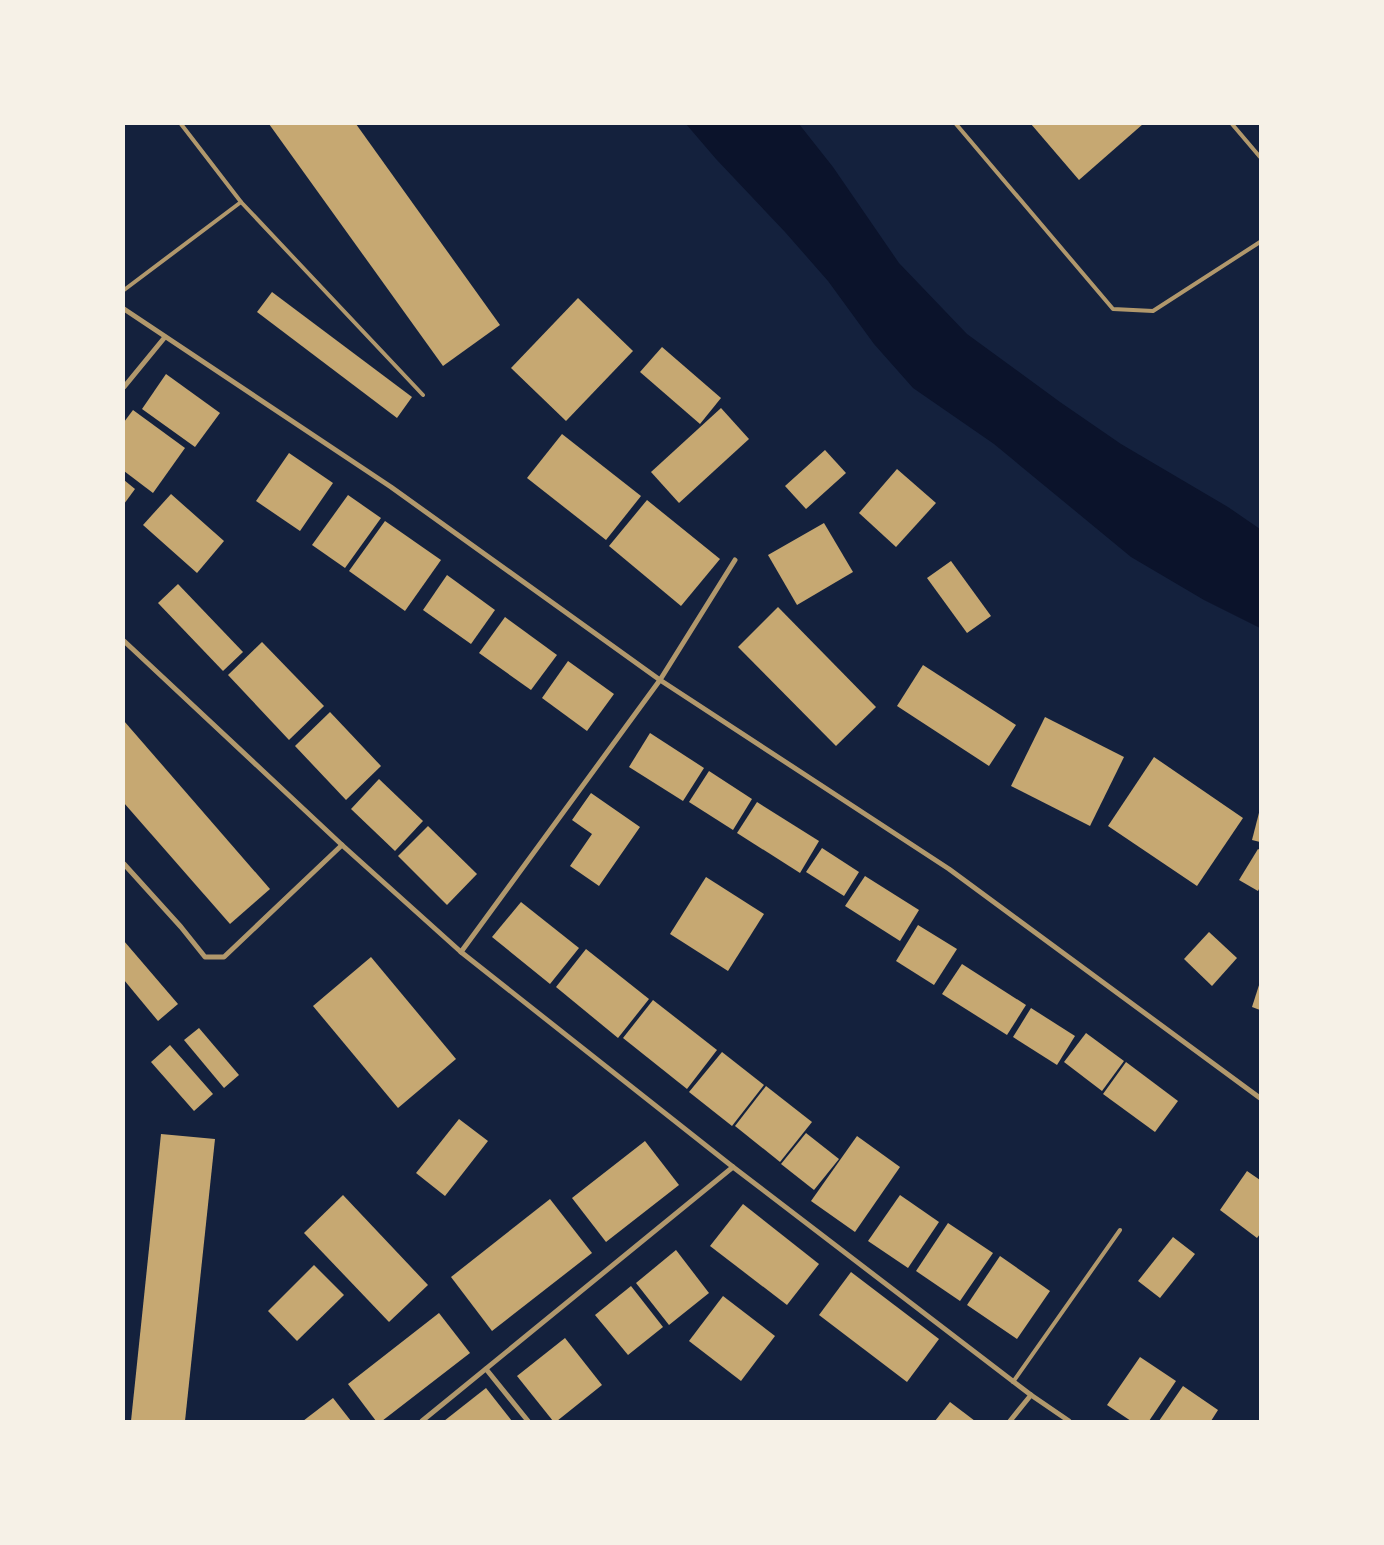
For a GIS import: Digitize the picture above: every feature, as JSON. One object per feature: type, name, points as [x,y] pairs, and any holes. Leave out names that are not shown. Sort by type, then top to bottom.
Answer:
[{"type":"street","points":[[124,309],[390,487],[660,680],[949,869],[1260,1098]]},
{"type":"street","points":[[124,386],[165,337]]},
{"type":"street","points":[[462,952],[660,680],[735,560]]},
{"type":"street","points":[[124,641],[342,845],[462,952],[733,1168],[1031,1396],[1069,1421]]},
{"type":"street","points":[[124,864],[181,927],[205,957],[224,957],[342,845]]},
{"type":"street","points":[[422,1421],[733,1168]]},
{"type":"street","points":[[486,1369],[528,1421]]},
{"type":"street","points":[[1010,1421],[1031,1396]]},
{"type":"lane","points":[[181,124],[242,202],[423,395]]},
{"type":"lane","points":[[956,124],[1112,309],[1152,312],[1260,242]]},
{"type":"lane","points":[[1232,124],[1260,157]]},
{"type":"lane","points":[[124,290],[242,202]]},
{"type":"lane","points":[[1013,1382],[1120,1230]]},
{"type":"water","points":[[686,124],[799,124],[833,167],[899,263],[967,334],[1121,444],[1228,507],[1260,529],[1260,628],[1204,600],[1131,557],[994,444],[913,388],[874,344],[828,281]]},
{"type":"building","points":[[269,124],[356,124],[500,325],[443,366]]},
{"type":"building","points":[[1031,124],[1143,124],[1079,180]]},
{"type":"building","points":[[272,292],[412,397],[397,418],[257,312]]},
{"type":"building","points":[[578,298],[633,351],[566,421],[511,368]]},
{"type":"building","points":[[662,347],[721,398],[700,424],[640,372]]},
{"type":"building","points":[[166,374],[220,413],[195,447],[142,409]]},
{"type":"building","points":[[721,408],[749,439],[679,503],[651,472]]},
{"type":"building","points":[[133,410],[185,448],[153,493],[124,471],[124,422]]},
{"type":"building","points":[[562,434],[641,496],[606,540],[527,478]]},
{"type":"building","points":[[825,450],[846,473],[806,509],[785,486]]},
{"type":"building","points":[[289,453],[333,483],[300,531],[256,501]]},
{"type":"building","points":[[897,469],[936,503],[896,547],[859,513]]},
{"type":"building","points":[[124,480],[135,489],[124,504]]},
{"type":"building","points":[[171,494],[224,541],[197,573],[143,525]]},
{"type":"building","points":[[348,495],[381,518],[345,568],[312,545]]},
{"type":"building","points":[[647,500],[720,559],[681,606],[609,546]]},
{"type":"building","points":[[385,521],[441,560],[405,611],[349,571]]},
{"type":"building","points":[[824,523],[853,572],[797,605],[768,555]]},
{"type":"building","points":[[951,561],[991,616],[967,633],[927,578]]},
{"type":"building","points":[[447,575],[495,610],[471,644],[423,610]]},
{"type":"building","points":[[178,584],[243,652],[223,671],[158,603]]},
{"type":"building","points":[[778,607],[876,707],[836,746],[738,647]]},
{"type":"building","points":[[505,617],[557,655],[531,690],[479,653]]},
{"type":"building","points":[[262,642],[324,706],[289,740],[228,675]]},
{"type":"building","points":[[568,661],[614,694],[587,731],[542,698]]},
{"type":"building","points":[[923,665],[1016,725],[989,766],[897,706]]},
{"type":"building","points":[[330,712],[381,766],[346,800],[295,746]]},
{"type":"building","points":[[1045,717],[1124,757],[1090,826],[1011,786]]},
{"type":"building","points":[[124,721],[270,889],[230,924],[124,803]]},
{"type":"building","points":[[650,733],[704,768],[683,801],[629,767]]},
{"type":"building","points":[[1154,757],[1243,818],[1197,886],[1108,826]]},
{"type":"building","points":[[709,771],[752,799],[733,830],[689,802]]},
{"type":"building","points":[[379,779],[423,821],[395,851],[351,809]]},
{"type":"building","points":[[591,793],[640,827],[599,886],[570,866],[592,834],[572,820]]},
{"type":"building","points":[[757,802],[819,841],[800,873],[737,833]]},
{"type":"building","points":[[1260,809],[1260,842],[1252,840]]},
{"type":"building","points":[[428,826],[477,874],[447,905],[398,856]]},
{"type":"building","points":[[822,848],[859,872],[844,896],[806,872]]},
{"type":"building","points":[[1258,849],[1260,850],[1260,887],[1258,891],[1239,880]]},
{"type":"building","points":[[865,876],[919,910],[900,941],[845,906]]},
{"type":"building","points":[[706,877],[764,914],[728,971],[670,934]]},
{"type":"building","points":[[521,902],[579,948],[550,984],[492,937]]},
{"type":"building","points":[[918,925],[957,949],[934,985],[896,961]]},
{"type":"building","points":[[1209,932],[1237,958],[1212,986],[1184,959]]},
{"type":"building","points":[[124,941],[178,1004],[158,1021],[124,980]]},
{"type":"building","points":[[586,949],[649,999],[618,1038],[556,987]]},
{"type":"building","points":[[371,957],[456,1059],[398,1108],[313,1006]]},
{"type":"building","points":[[962,964],[1026,1005],[1007,1035],[942,994]]},
{"type":"building","points":[[1260,982],[1260,1010],[1252,1007]]},
{"type":"building","points":[[653,1000],[717,1050],[687,1089],[623,1038]]},
{"type":"building","points":[[1031,1008],[1075,1036],[1057,1065],[1013,1037]]},
{"type":"building","points":[[199,1028],[239,1075],[224,1088],[184,1040]]},
{"type":"building","points":[[1086,1033],[1124,1061],[1102,1091],[1064,1062]]},
{"type":"building","points":[[170,1045],[213,1094],[194,1111],[151,1062]]},
{"type":"building","points":[[722,1052],[764,1085],[732,1126],[689,1092]]},
{"type":"building","points":[[1126,1062],[1178,1101],[1155,1132],[1103,1094]]},
{"type":"building","points":[[766,1086],[812,1122],[780,1162],[735,1126]]},
{"type":"building","points":[[459,1119],[488,1141],[445,1196],[416,1173]]},
{"type":"building","points":[[806,1133],[839,1159],[814,1190],[781,1164]]},
{"type":"building","points":[[161,1134],[215,1139],[185,1421],[131,1421]]},
{"type":"building","points":[[857,1136],[900,1167],[855,1232],[811,1201]]},
{"type":"building","points":[[645,1141],[679,1185],[606,1242],[572,1198]]},
{"type":"building","points":[[1247,1171],[1260,1180],[1260,1234],[1257,1238],[1220,1210]]},
{"type":"building","points":[[343,1195],[428,1285],[389,1322],[304,1233]]},
{"type":"building","points":[[900,1195],[939,1222],[908,1268],[868,1241]]},
{"type":"building","points":[[550,1199],[592,1253],[492,1331],[451,1277]]},
{"type":"building","points":[[743,1204],[819,1264],[787,1305],[710,1246]]},
{"type":"building","points":[[948,1223],[993,1253],[960,1301],[916,1271]]},
{"type":"building","points":[[1173,1237],[1195,1254],[1160,1298],[1138,1281]]},
{"type":"building","points":[[676,1250],[709,1293],[669,1325],[636,1283]]},
{"type":"building","points":[[1000,1256],[1050,1291],[1017,1339],[967,1305]]},
{"type":"building","points":[[314,1265],[344,1295],[297,1341],[268,1311]]},
{"type":"building","points":[[851,1272],[939,1339],[907,1382],[819,1315]]},
{"type":"building","points":[[631,1286],[663,1327],[628,1355],[595,1315]]},
{"type":"building","points":[[723,1296],[775,1336],[741,1381],[689,1341]]},
{"type":"building","points":[[439,1313],[470,1353],[382,1421],[376,1421],[348,1384]]},
{"type":"building","points":[[565,1338],[602,1385],[557,1421],[553,1421],[517,1376]]},
{"type":"building","points":[[1140,1357],[1176,1381],[1149,1421],[1131,1421],[1107,1405]]},
{"type":"building","points":[[1183,1386],[1218,1410],[1211,1421],[1159,1421]]},
{"type":"building","points":[[486,1388],[512,1421],[444,1421]]},
{"type":"building","points":[[333,1398],[351,1421],[303,1421]]},
{"type":"building","points":[[950,1402],[975,1421],[935,1421]]}]
